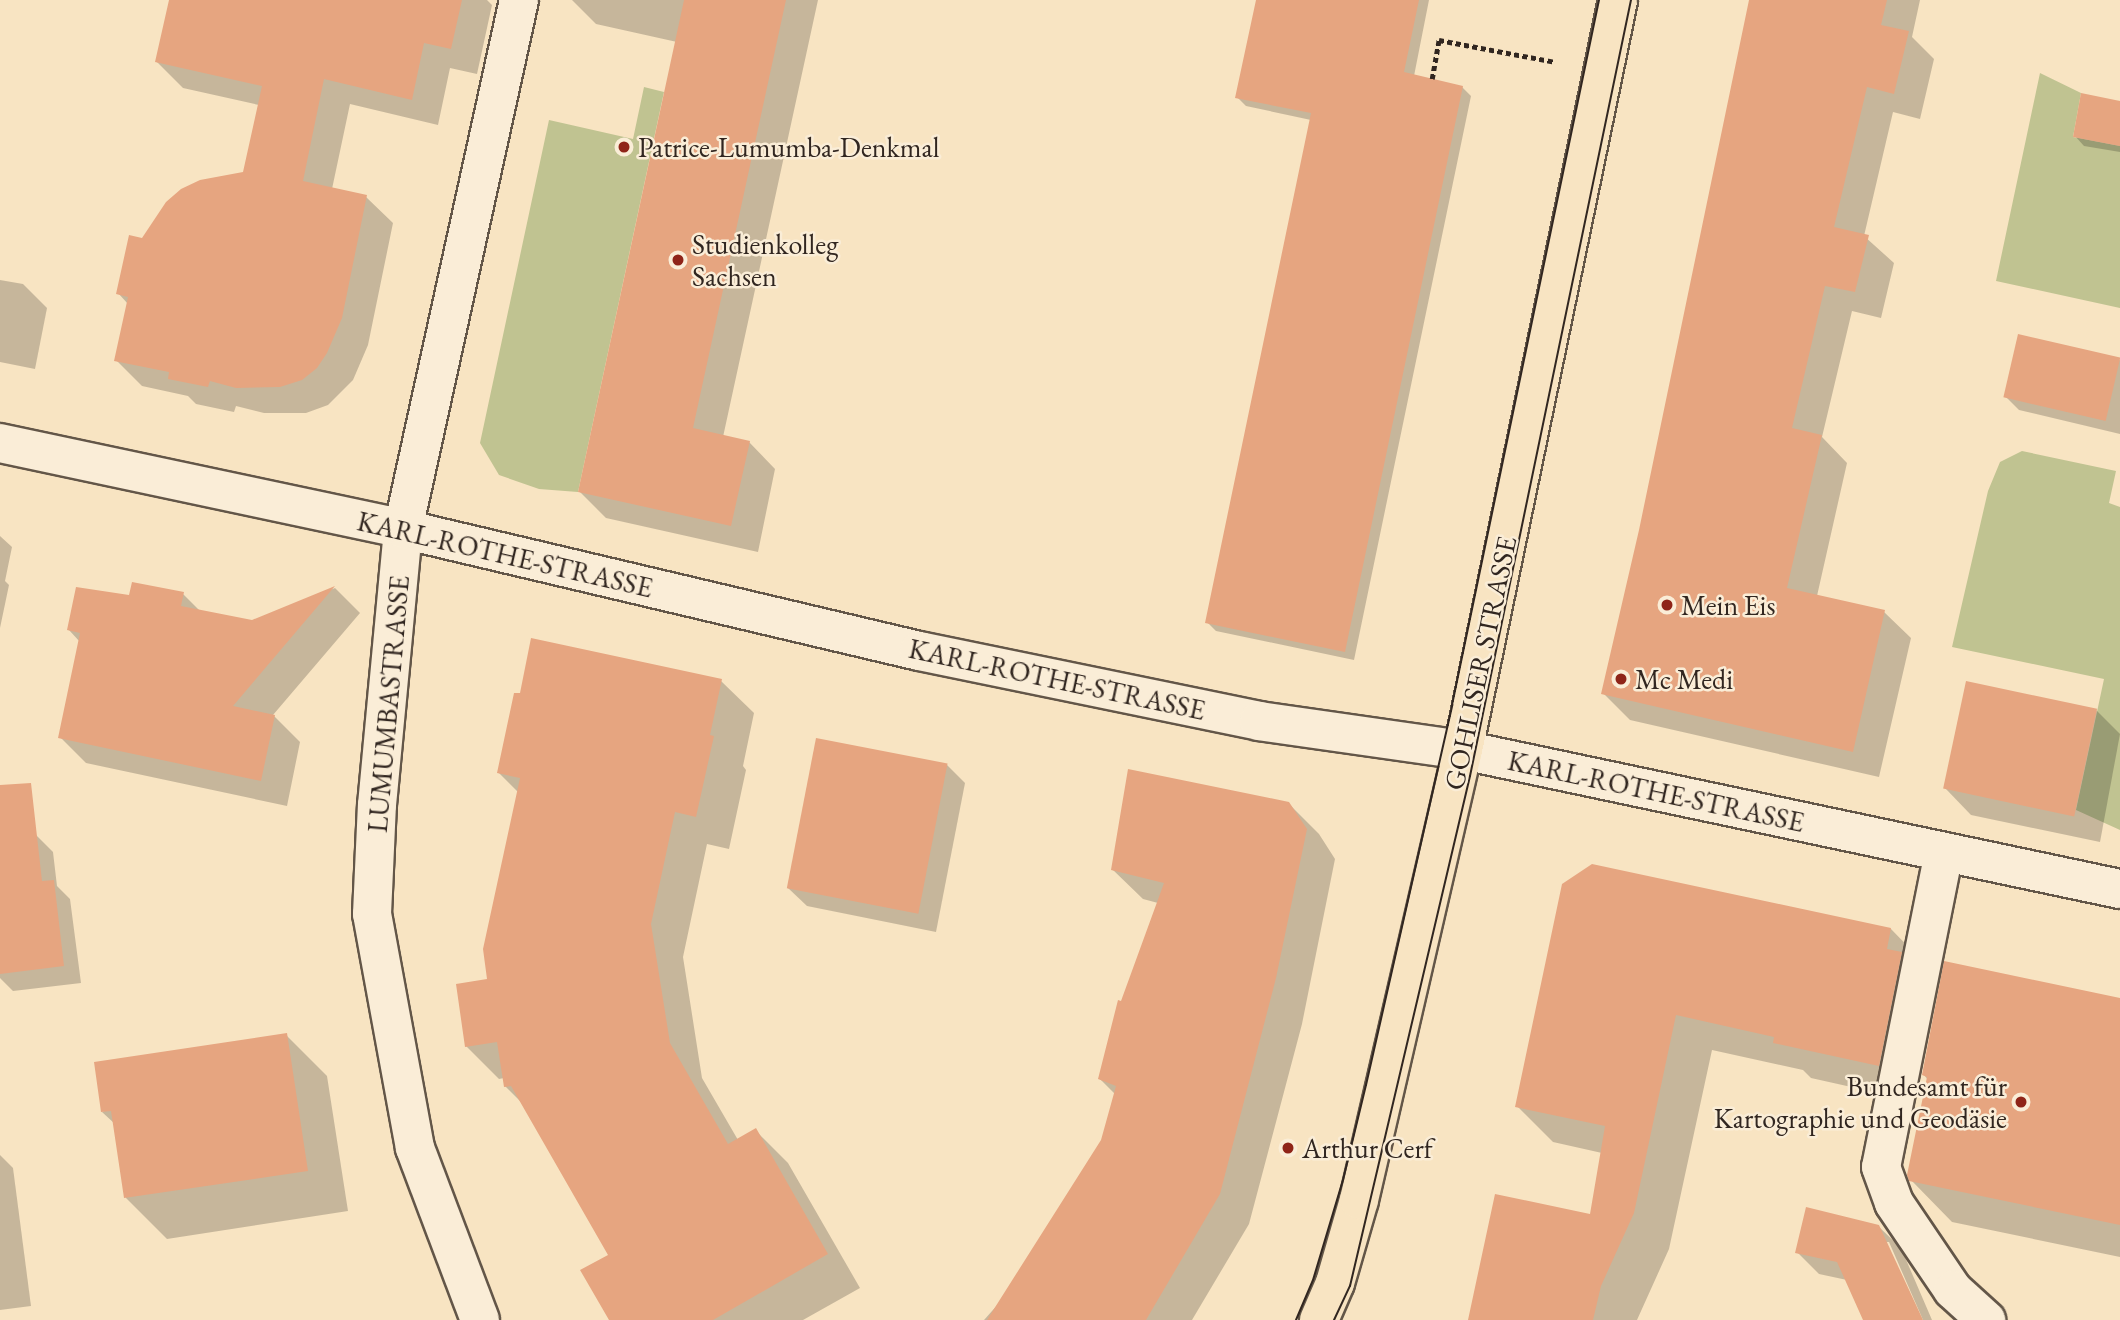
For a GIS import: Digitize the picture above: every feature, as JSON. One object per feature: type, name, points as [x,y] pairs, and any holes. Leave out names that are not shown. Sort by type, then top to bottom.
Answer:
[{"type":"main road","name":"GOHLISER STRASSE","points":[[1319,1320],[1335,1283],[1359,1200],[1463,750],[1618,0]]},
{"type":"street","name":"LUMUMBASTRASSE","points":[[480,1320],[415,1148],[372,914],[377,805],[403,529],[519,0]]},
{"type":"street","name":"KARL-ROTHE-STRASSE","points":[[0,443],[403,529],[919,652],[1259,721],[1463,750],[2120,889]]},
{"type":"street","points":[[1944,852],[1881,1167],[1894,1203],[1953,1290],[1986,1320]]},
{"type":"path","points":[[1432,79],[1440,40],[1603,71]]},
{"type":"green space","points":[[2040,73],[2081,93],[2073,137],[2120,146],[2120,308],[1996,281]]},
{"type":"green space","points":[[644,87],[664,92],[578,492],[539,489],[499,475],[480,443],[549,120],[633,139]]},
{"type":"green space","points":[[2022,451],[2116,471],[2109,503],[2120,507],[2120,830],[2076,810],[2104,679],[1952,647],[1988,491],[2000,462]]},
{"type":"building","points":[[169,0],[462,0],[451,49],[424,43],[412,100],[324,79],[303,181],[367,195],[342,318],[327,353],[317,368],[302,380],[280,387],[236,388],[210,381],[208,387],[168,379],[169,372],[114,361],[128,297],[116,294],[129,235],[142,238],[166,202],[181,189],[200,180],[243,172],[262,86],[155,62]]},
{"type":"building","name":"Studienkolleg Sachsen","points":[[684,0],[786,0],[693,428],[750,441],[731,526],[578,492]]},
{"type":"building","points":[[1256,0],[1419,0],[1404,72],[1463,86],[1345,652],[1205,623],[1311,113],[1235,98]]},
{"type":"building","points":[[1749,0],[1887,0],[1881,25],[1909,31],[1894,94],[1867,87],[1834,227],[1869,235],[1855,292],[1825,286],[1792,428],[1822,435],[1787,588],[1885,610],[1853,752],[1601,694],[1639,530]]},
{"type":"building","points":[[2081,93],[2120,101],[2120,146],[2073,137]]},
{"type":"building","points":[[2018,334],[2120,358],[2106,421],[2003,397]]},
{"type":"building","points":[[132,582],[184,592],[181,606],[252,620],[335,586],[233,706],[275,715],[261,781],[58,738],[80,633],[67,630],[76,587],[129,595]]},
{"type":"building","points":[[531,638],[722,679],[710,735],[714,736],[696,817],[675,812],[651,924],[670,1043],[728,1144],[756,1128],[828,1254],[713,1320],[609,1320],[580,1270],[608,1255],[511,1086],[504,1087],[497,1042],[465,1047],[456,984],[487,979],[483,949],[520,778],[497,773],[514,693],[520,693]]},
{"type":"building","points":[[1966,681],[2097,709],[2074,816],[1943,789]]},
{"type":"building","points":[[816,738],[948,764],[918,914],[787,888]]},
{"type":"building","points":[[1128,769],[1289,802],[1307,829],[1276,978],[1220,1194],[1146,1320],[987,1320],[1101,1140],[1116,1086],[1098,1079],[1118,1000],[1121,1001],[1164,883],[1111,870]]},
{"type":"building","points":[[31,783],[42,881],[54,880],[64,966],[0,974],[0,785]]},
{"type":"building","points":[[1592,864],[1891,928],[1887,949],[1902,952],[1879,1066],[1773,1043],[1774,1037],[1676,1015],[1634,1213],[1601,1286],[1593,1320],[1468,1320],[1495,1194],[1590,1214],[1605,1126],[1515,1107],[1562,884]]},
{"type":"building","name":"Bundesamt für Kartographie und Geodäsie","points":[[1944,961],[2120,998],[2120,1225],[1909,1181],[1907,1175],[1927,1077],[1922,1075]]},
{"type":"building","points":[[287,1033],[308,1171],[124,1198],[111,1111],[101,1112],[94,1062]]},
{"type":"building","points":[[1806,1207],[1879,1225],[1923,1320],[1863,1320],[1837,1262],[1795,1253]]},
{"type":"tram line","points":[[1296,1320],[1313,1280],[1343,1180],[1366,1085],[1452,705],[1599,0]]},
{"type":"tram line","points":[[1334,1320],[1350,1286],[1470,776],[1631,0]]},
{"type":"place","name":"Patrice-Lumumba-Denkmal","points":[[624,147]]},
{"type":"place","name":"Studienkolleg Sachsen","points":[[678,260]]},
{"type":"place","name":"Mein Eis","points":[[1667,605]]},
{"type":"place","name":"Mc Medi","points":[[1621,679]]},
{"type":"place","name":"Bundesamt für Kartographie und Geodäsie","points":[[2021,1102]]},
{"type":"place","name":"Arthur Cerf","points":[[1288,1148]]}]
